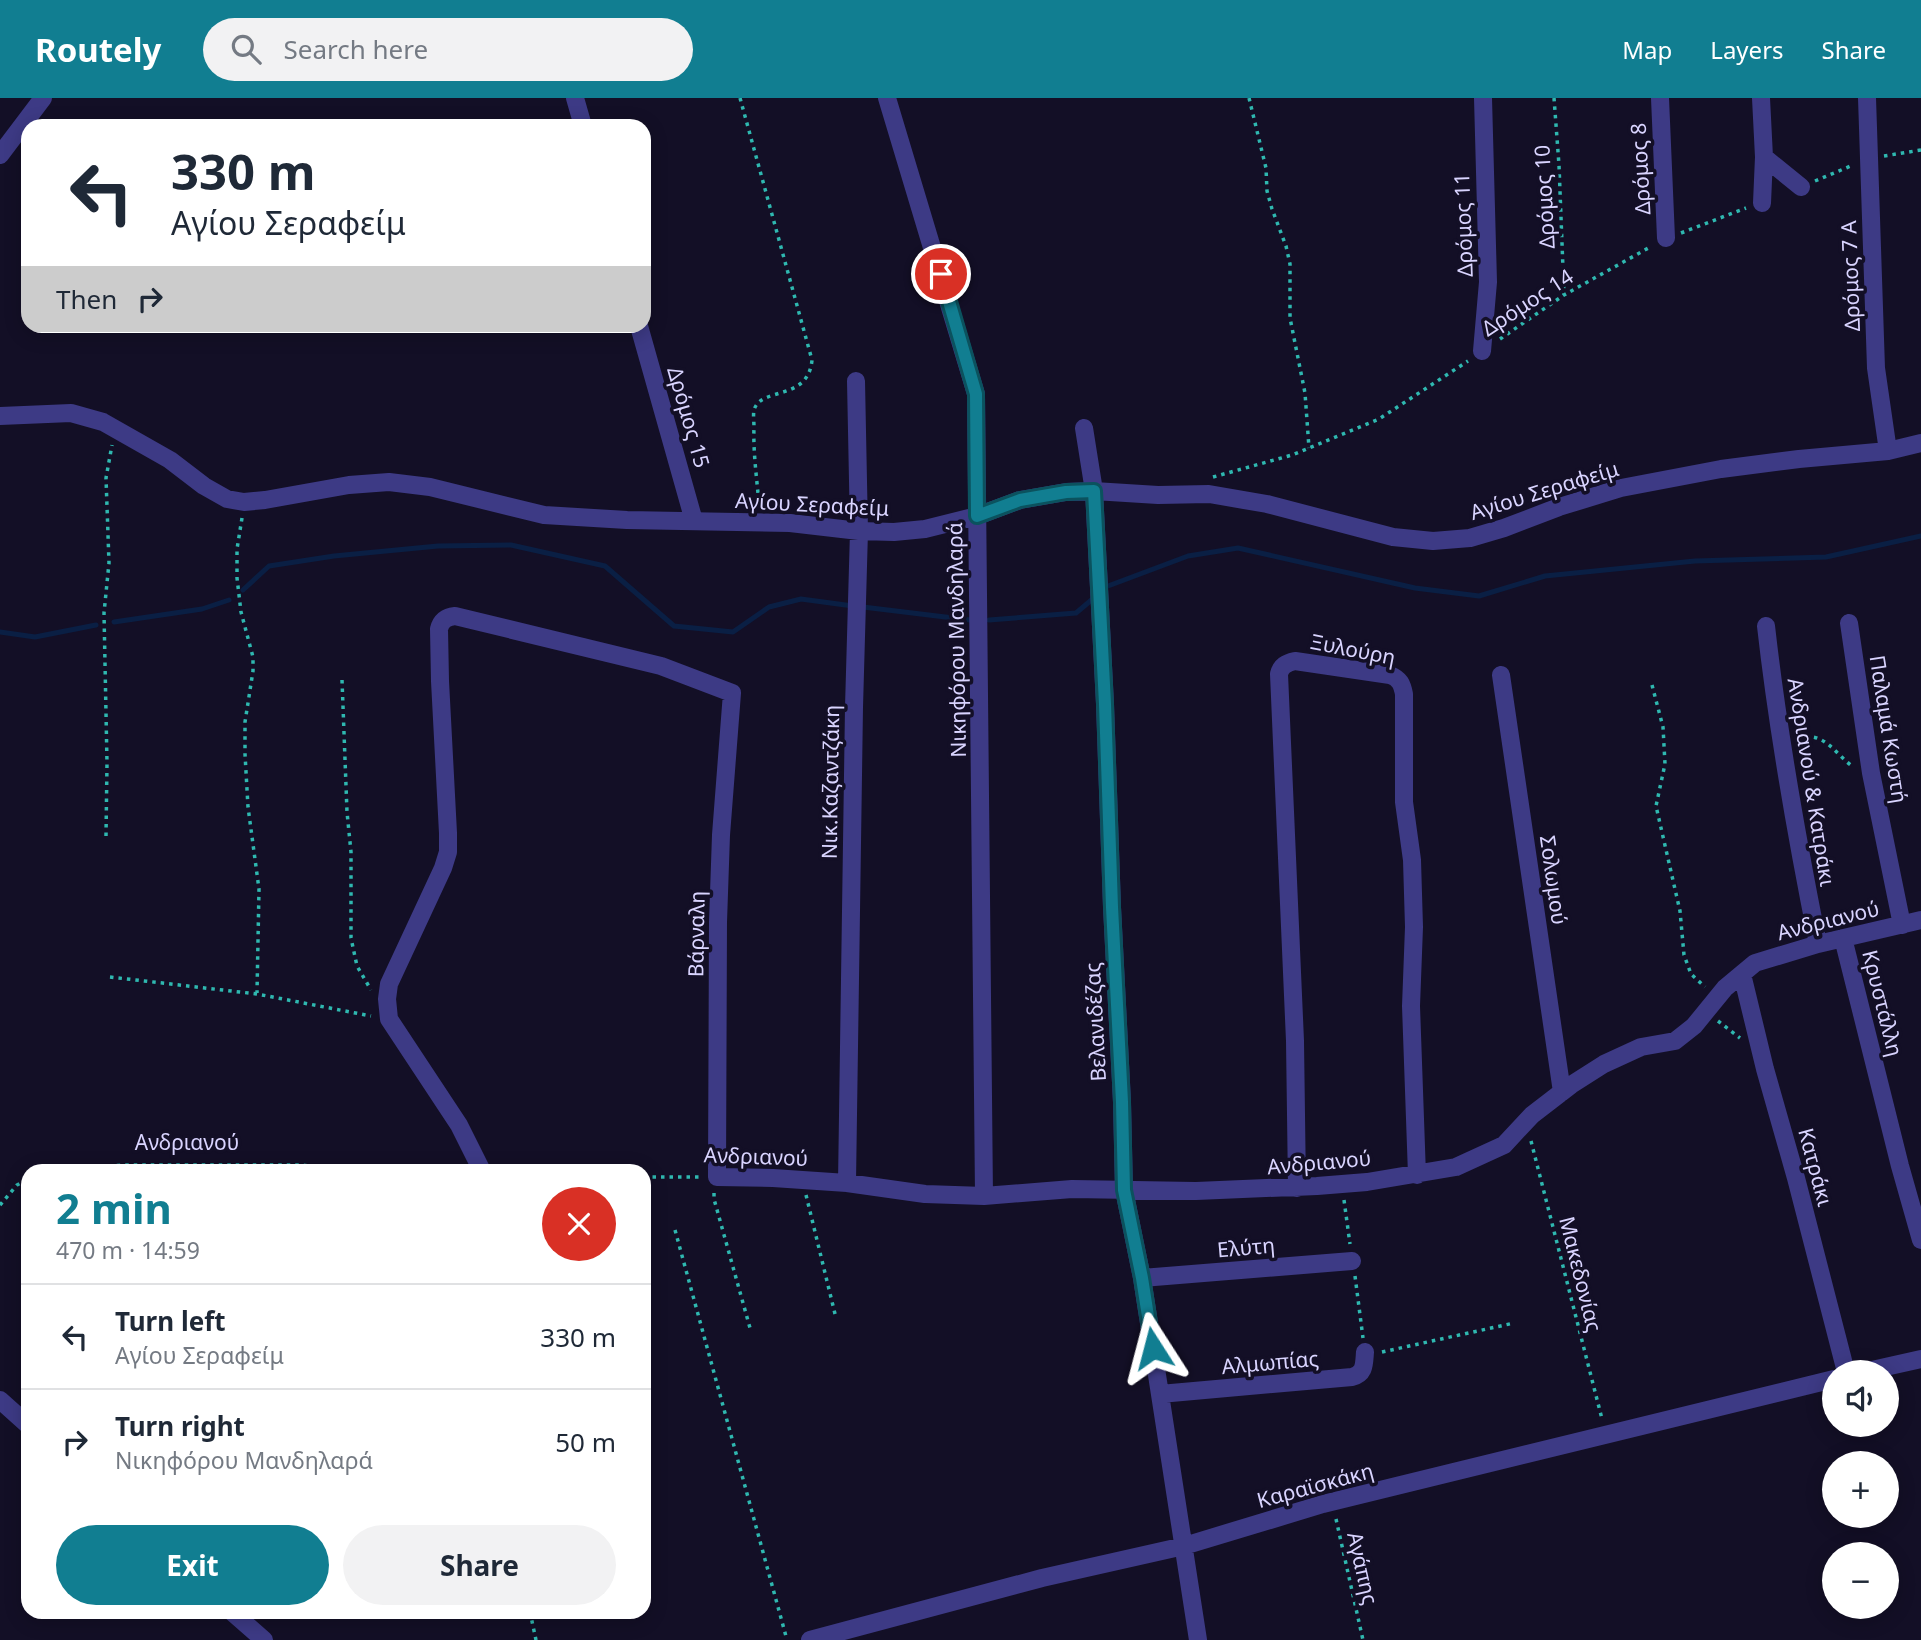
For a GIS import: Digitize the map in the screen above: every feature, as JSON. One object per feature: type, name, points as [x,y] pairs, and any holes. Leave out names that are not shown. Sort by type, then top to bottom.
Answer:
[{"type":"street","points":[[27,119],[43,98]]},
{"type":"street","points":[[575,98],[581,119]]},
{"type":"street","name":"Νικηφόρου Μανδηλαρά","points":[[887,98],[976,394],[984,1196]]},
{"type":"street","name":"Δρόμος 11","points":[[1482,351],[1488,282],[1483,98]]},
{"type":"street","name":"Δρόμος 8","points":[[1660,98],[1666,238]]},
{"type":"street","points":[[1761,98],[1762,203]]},
{"type":"street","name":"Δρόμος 7 Α","points":[[1867,98],[1876,368],[1888,451]]},
{"type":"street","points":[[0,155],[21,127]]},
{"type":"street","points":[[1763,157],[1801,187]]},
{"type":"street","name":"Δρόμος 15","points":[[641,333],[694,521]]},
{"type":"street","name":"Νικ.Καζαντζάκη","points":[[847,1182],[859,531],[856,382]]},
{"type":"street","name":"Αγίου Σεραφείμ","points":[[0,416],[71,413],[103,422],[170,460],[204,486],[227,499],[244,502],[349,485],[389,482],[429,487],[544,515],[627,520],[790,523],[894,532],[925,529],[977,516],[1020,500],[1066,492],[1209,494],[1267,504],[1393,537],[1433,541],[1470,538],[1559,507],[1646,483],[1734,467],[1888,451],[1921,443]]},
{"type":"street","name":"Βελανιδέζας","points":[[1084,428],[1094,491],[1124,1190],[1142,1278],[1198,1640]]},
{"type":"street","name":"Βάρναλη","points":[[389,1019],[389,984],[443,869],[448,852],[439,629],[444,619],[455,616],[662,666],[732,693],[721,835],[718,922],[717,1177]]},
{"type":"street","name":"Παλαμά Κωστή","points":[[1850,623],[1872,783],[1902,925]]},
{"type":"street","name":"Ανδριανού & Κατράκι","points":[[1766,626],[1790,798],[1818,944]]},
{"type":"street","name":"Ξυλούρη","points":[[1297,1188],[1295,1041],[1279,674],[1284,665],[1295,661],[1390,675],[1397,678],[1403,687],[1404,802],[1412,860],[1414,927],[1411,1006],[1416,1175]]},
{"type":"street","name":"Σολωμού","points":[[1501,675],[1562,1092]]},
{"type":"street","name":"Ανδριανού","points":[[717,1177],[847,1182],[925,1194],[984,1196],[1072,1189],[1196,1191],[1297,1188],[1416,1175],[1456,1167],[1504,1145],[1527,1121],[1562,1092],[1604,1064],[1641,1047],[1675,1041],[1694,1026],[1725,988],[1755,963],[1818,944],[1921,920]]},
{"type":"street","name":"Κρυστάλλη","points":[[1843,938],[1921,1240]]},
{"type":"street","name":"Κατράκι","points":[[1742,974],[1843,1360]]},
{"type":"street","points":[[389,1019],[459,1125],[478,1164]]},
{"type":"street","name":"Ελύτη","points":[[1142,1278],[1353,1261]]},
{"type":"street","name":"Αλμωπίας","points":[[1160,1394],[1352,1377],[1357,1376],[1363,1369],[1365,1353]]},
{"type":"street","points":[[1899,1364],[1921,1359]]},
{"type":"street","name":"Καραϊσκάκη","points":[[810,1640],[1042,1578],[1184,1546],[1332,1502],[1822,1382]]},
{"type":"street","points":[[0,1400],[21,1419]]},
{"type":"street","points":[[240,1619],[264,1640]]},
{"type":"path","points":[[740,98],[812,360],[810,372],[803,383],[759,401],[754,410],[761,522]]},
{"type":"path","points":[[1249,98],[1266,168],[1267,191],[1290,264],[1290,318],[1305,393],[1309,448]]},
{"type":"path","name":"Δρόμος 10","points":[[1554,98],[1564,295]]},
{"type":"path","points":[[1801,187],[1868,158],[1921,150]]},
{"type":"path","name":"Δρόμος 14","points":[[1212,477],[1292,456],[1380,419],[1564,295],[1666,238],[1762,203]]},
{"type":"path","points":[[106,836],[104,613],[109,563],[106,478],[114,429]]},
{"type":"path","points":[[244,502],[237,549],[237,578],[241,612],[253,657],[245,722],[245,754],[248,807],[259,889],[257,994]]},
{"type":"path","points":[[342,680],[351,852],[351,939],[357,966],[389,1019]]},
{"type":"path","points":[[1652,685],[1663,727],[1665,764],[1656,806],[1681,911],[1684,955],[1691,974],[1717,998]]},
{"type":"path","points":[[1782,741],[1805,736],[1825,740],[1872,783]]},
{"type":"path","points":[[110,977],[257,994],[389,1019]]},
{"type":"path","points":[[1705,1013],[1728,1027],[1762,1058]]},
{"type":"path","name":"Μακεδονίας","points":[[1527,1121],[1606,1434]]},
{"type":"path","name":"Ανδριανού","points":[[651,1177],[717,1177]]},
{"type":"path","points":[[717,1177],[714,1199],[750,1328]]},
{"type":"path","points":[[802,1180],[836,1318]]},
{"type":"path","points":[[0,1205],[21,1183]]},
{"type":"path","points":[[1342,1184],[1365,1353],[1386,1352],[1514,1323]]},
{"type":"path","points":[[675,1230],[788,1640]]},
{"type":"path","name":"Αγάπης","points":[[1332,1502],[1363,1640]]},
{"type":"path","points":[[532,1619],[536,1640]]},
{"type":"waterway","points":[[1108,586],[1188,556],[1238,548],[1415,588],[1479,596],[1545,576],[1695,561],[1826,557],[1921,536]]},
{"type":"waterway","points":[[243,590],[269,566],[334,556],[438,546],[511,545],[605,566],[674,626],[733,632],[769,607],[801,599],[853,606]]},
{"type":"waterway","points":[[989,620],[1076,613],[1095,597]]},
{"type":"waterway","points":[[114,622],[202,609],[229,600]]},
{"type":"waterway","points":[[863,607],[970,620]]},
{"type":"waterway","points":[[0,632],[35,637],[96,625]]},
{"type":"route","points":[[941,274],[976,394],[977,516],[1020,500],[1066,492],[1094,491],[1124,1190],[1153,1348]]}]
